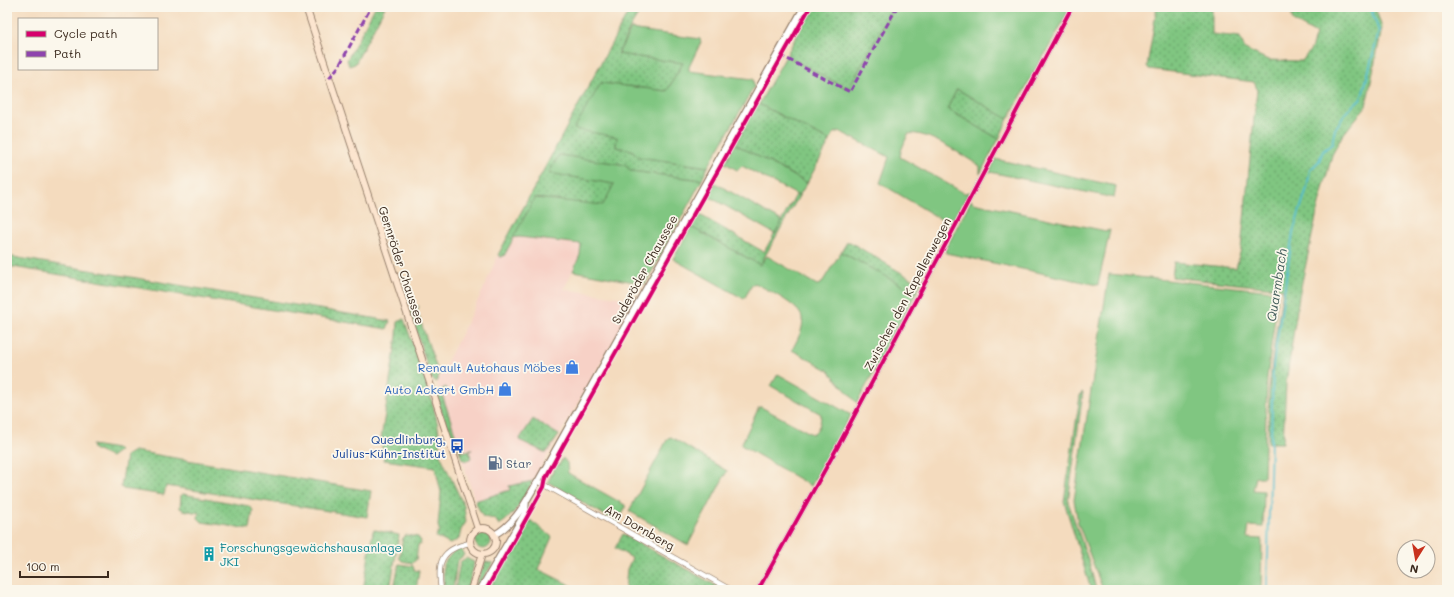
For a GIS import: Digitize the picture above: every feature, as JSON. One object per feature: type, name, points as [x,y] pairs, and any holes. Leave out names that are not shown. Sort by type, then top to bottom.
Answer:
[{"type":"main road","name":"Gernröder Chaussee","points":[[306,7],[478,529]]},
{"type":"main road","points":[[478,529],[488,529],[494,535],[496,543],[493,549],[488,553],[482,554],[473,550],[470,542],[471,535],[478,529]]},
{"type":"main road","points":[[471,590],[482,554]]},
{"type":"street","name":"Suderöder Chaussee","points":[[494,535],[507,526],[526,501],[538,481],[804,7]]},
{"type":"street","name":"Zwischen den Kapellenwegen","points":[[758,590],[837,448],[1072,7]]},
{"type":"street","name":"Am Dornberg","points":[[538,481],[731,590]]},
{"type":"street","points":[[480,590],[525,513],[526,501]]},
{"type":"street","points":[[441,590],[439,571],[442,558],[446,553],[457,546],[470,542]]},
{"type":"shaded area","points":[[519,237],[582,244],[580,255],[564,289],[637,300],[631,303],[627,311],[629,314],[533,481],[509,486],[510,490],[475,501],[437,382],[483,290],[498,255],[500,257],[504,256],[513,238]]},
{"type":"green space","points":[[375,7],[385,7],[355,64],[349,66],[347,60]]},
{"type":"green space","points":[[631,7],[643,7],[631,26],[618,54],[683,63],[667,91],[601,83],[617,137],[616,147],[632,150],[639,157],[708,167],[702,180],[630,171],[626,165],[559,155],[550,173],[614,184],[603,206],[535,198],[504,256],[500,257],[498,255]]},
{"type":"green space","points":[[812,7],[883,7],[891,12],[849,88],[844,87],[786,56]]},
{"type":"green space","points":[[883,7],[1071,8],[1008,119],[957,89],[947,109],[999,139],[980,174],[980,166],[955,150],[925,136],[908,134],[900,157],[964,193],[969,192],[950,227],[949,224],[880,183],[889,157],[839,131],[833,134],[830,141],[759,104],[786,56],[844,87],[849,88],[891,12]]},
{"type":"green space","points":[[1157,7],[1212,7],[1212,34],[1240,37],[1245,49],[1268,60],[1302,61],[1311,49],[1316,34],[1293,21],[1290,7],[1375,7],[1382,28],[1366,106],[1342,136],[1332,155],[1318,208],[1299,296],[1286,383],[1283,443],[1268,443],[1269,390],[1274,345],[1283,289],[1172,277],[1174,262],[1236,268],[1241,249],[1257,89],[1254,82],[1149,69],[1147,66]]},
{"type":"green space","points":[[631,29],[700,39],[701,42],[689,67],[689,71],[753,79],[754,87],[708,167],[639,157],[632,150],[616,147],[617,137],[574,129],[601,83],[667,91],[683,63],[618,54]]},
{"type":"green space","points":[[957,89],[1008,119],[999,139],[947,109]]},
{"type":"green space","points":[[759,104],[830,141],[807,183],[735,144],[755,108]]},
{"type":"green space","points":[[735,144],[807,183],[799,196],[742,166],[737,170],[725,163]]},
{"type":"green space","points":[[559,155],[626,165],[630,171],[702,180],[645,284],[573,271],[580,255],[581,244],[519,237],[513,238],[535,198],[603,205],[614,184],[549,173]]},
{"type":"green space","points":[[995,159],[1116,186],[1114,198],[990,172]]},
{"type":"green space","points":[[715,183],[782,221],[775,234],[708,196]]},
{"type":"green space","points":[[796,195],[799,196],[760,265],[691,227],[696,215],[700,215],[764,252]]},
{"type":"green space","points":[[971,200],[973,203],[1106,231],[1110,230],[1098,285],[946,253],[945,250]]},
{"type":"green space","points":[[691,227],[760,265],[767,256],[817,285],[821,284],[841,252],[916,293],[857,403],[828,370],[792,350],[800,335],[803,322],[800,313],[796,308],[755,283],[752,285],[744,299],[673,259]]},
{"type":"green space","points":[[847,242],[850,242],[915,281],[924,277],[916,293],[841,252]]},
{"type":"green space","points":[[7,256],[390,321],[387,329],[7,266]]},
{"type":"green space","points":[[1109,274],[1272,291],[1278,294],[1267,378],[1264,477],[1256,477],[1253,490],[1264,491],[1263,527],[1249,526],[1247,538],[1262,539],[1261,590],[1103,590],[1078,523],[1074,500]]},
{"type":"green space","points":[[419,306],[417,311],[439,375],[436,382],[431,378],[411,314],[411,310]]},
{"type":"green space","points":[[404,319],[421,366],[438,424],[438,450],[464,506],[466,522],[461,530],[459,539],[450,544],[436,537],[437,533],[440,532],[438,526],[441,492],[435,467],[384,460],[381,439],[398,322]]},
{"type":"green space","points":[[778,374],[851,415],[811,486],[741,445],[759,407],[812,434],[818,428],[821,414],[771,386]]},
{"type":"green space","points":[[446,387],[447,392],[442,394],[461,452],[472,450],[469,451],[471,458],[466,461],[462,459],[455,436],[452,436],[440,408],[438,396],[439,391]]},
{"type":"green space","points":[[1083,392],[1068,502],[1090,565],[1096,590],[1091,590],[1064,501],[1080,396]]},
{"type":"green space","points":[[533,419],[559,435],[547,452],[519,440]]},
{"type":"green space","points":[[671,437],[727,471],[688,545],[629,511],[668,438]]},
{"type":"green space","points":[[92,445],[117,449],[119,451],[111,457],[93,449]]},
{"type":"green space","points":[[134,451],[371,491],[367,517],[166,486],[164,495],[123,489],[121,487],[126,456]]},
{"type":"green space","points":[[563,458],[567,463],[568,473],[625,505],[618,523],[548,482],[556,465],[559,465]]},
{"type":"green space","points":[[533,481],[515,511],[505,521],[499,525],[495,519],[483,517],[475,501],[510,490],[509,486]]},
{"type":"green space","points":[[183,494],[249,506],[253,510],[250,529],[202,522],[198,518],[199,513],[180,508],[181,495]]},
{"type":"green space","points":[[530,520],[552,537],[538,569],[580,590],[488,590]]},
{"type":"green space","points":[[375,530],[399,535],[390,590],[363,590],[373,531]]},
{"type":"green space","points":[[480,533],[486,533],[491,538],[489,547],[486,549],[480,549],[475,544],[475,538]]},
{"type":"green space","points":[[623,534],[724,590],[625,590],[627,569],[632,558],[615,548]]},
{"type":"green space","points":[[406,535],[418,537],[421,541],[420,545],[418,545],[416,560],[412,563],[402,561],[399,558],[403,538]]},
{"type":"green space","points":[[461,549],[464,555],[457,561],[453,590],[444,590],[443,564],[453,552]]},
{"type":"green space","points":[[466,558],[474,562],[467,590],[455,590],[460,562]]},
{"type":"green space","points":[[485,562],[493,563],[476,590],[474,590]]},
{"type":"green space","points":[[399,564],[413,566],[414,570],[419,571],[416,590],[394,588]]},
{"type":"waterway","name":"Quarmbach","points":[[1267,590],[1273,366],[1293,232],[1307,188],[1310,170],[1319,161],[1323,151],[1332,144],[1335,129],[1348,110],[1361,98],[1363,93],[1379,31],[1370,7]]},
{"type":"marked path","points":[[329,78],[339,66],[371,7]]},
{"type":"marked path","points":[[780,55],[850,92],[897,7]]},
{"type":"cycle path","points":[[486,590],[544,487],[546,477],[563,446],[810,7]]},
{"type":"cycle path","points":[[758,590],[837,448],[1072,7]]},
{"type":"place","name":"Renault Autohaus Möbes","points":[[572,367]]},
{"type":"place","name":"Auto Ackert GmbH","points":[[505,389]]},
{"type":"place","name":"Quedlinburg, Julius-Kühn-Institut","points":[[457,446]]},
{"type":"place","name":"Star","points":[[495,463]]},
{"type":"place","name":"Forschungsgewächshausanlage JKI","points":[[209,554]]}]
